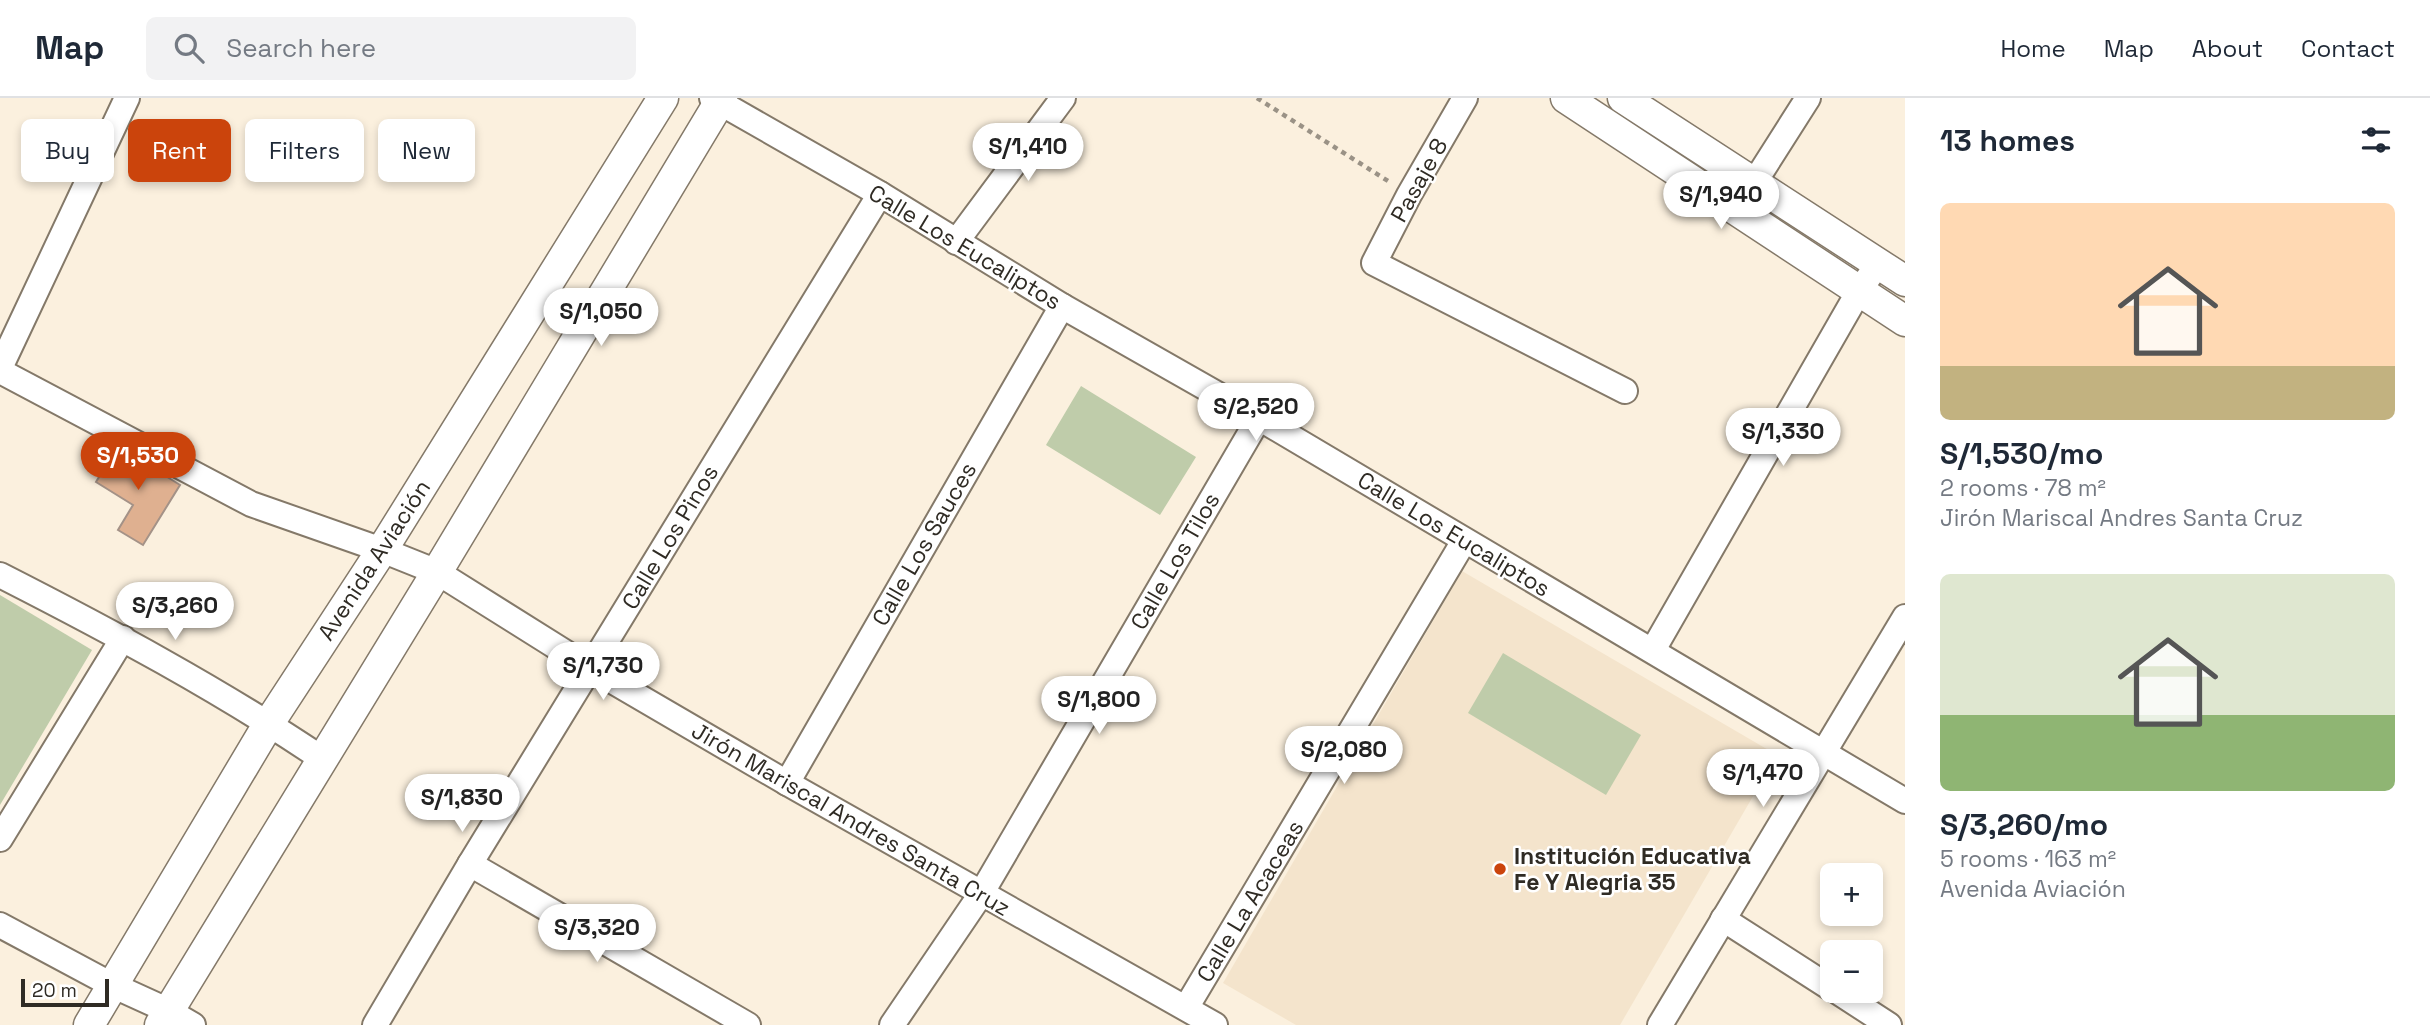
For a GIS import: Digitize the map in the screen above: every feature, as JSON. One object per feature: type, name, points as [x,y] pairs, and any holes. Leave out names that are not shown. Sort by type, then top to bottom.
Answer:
[{"type":"street","points":[[0,369],[127,98]]},
{"type":"street","name":"Avenida Aviación","points":[[89,1025],[269,723],[382,550],[663,98]]},
{"type":"street","points":[[956,242],[1063,98]]},
{"type":"street","name":"Pasaje 8","points":[[1465,98],[1409,195],[1374,263],[1625,391]]},
{"type":"street","points":[[1566,98],[1905,321]]},
{"type":"street","points":[[1623,98],[1905,281]]},
{"type":"street","points":[[1754,183],[1808,98]]},
{"type":"street","points":[[0,925],[174,1020],[321,758],[437,572],[718,100]]},
{"type":"street","name":"Calle Los Eucaliptos","points":[[718,100],[880,194],[1062,306],[1259,418],[1905,800]]},
{"type":"street","name":"Calle Los Pinos","points":[[374,1025],[880,194]]},
{"type":"street","points":[[1653,650],[1859,291],[1878,264]]},
{"type":"street","name":"Calle Los Sauces","points":[[787,783],[1062,306]]},
{"type":"street","name":"Jirón Mariscal Andres Santa Cruz","points":[[0,369],[251,504],[437,572],[590,668],[787,783],[1215,1025]]},
{"type":"street","name":"Calle Los Tilos","points":[[892,1025],[981,894],[1259,418]]},
{"type":"street","name":"Calle La Acaceas","points":[[1186,1008],[1464,541]]},
{"type":"street","points":[[0,575],[123,638],[269,723],[321,758]]},
{"type":"street","points":[[1660,1025],[1905,617]]},
{"type":"street","points":[[0,839],[123,638]]},
{"type":"street","points":[[470,864],[748,1025]]},
{"type":"street","points":[[1723,919],[1820,981]]},
{"type":"street","points":[[1854,1003],[1889,1025]]},
{"type":"path","points":[[1257,98],[1409,195]]},
{"type":"shaded area","name":"Institución Educativa Fe Y Alegria 35","points":[[1462,571],[1777,755],[1620,1025],[1296,1025],[1223,983]]},
{"type":"green space","points":[[1081,386],[1196,457],[1160,515],[1046,445]]},
{"type":"green space","points":[[0,595],[92,650],[0,805]]},
{"type":"green space","points":[[1503,653],[1641,735],[1606,795],[1468,713]]},
{"type":"building","points":[[118,446],[180,485],[143,545],[118,530],[133,505],[96,482]]},
{"type":"place","name":"Institución Educativa Fe Y Alegria 35","points":[[1500,869]]}]
